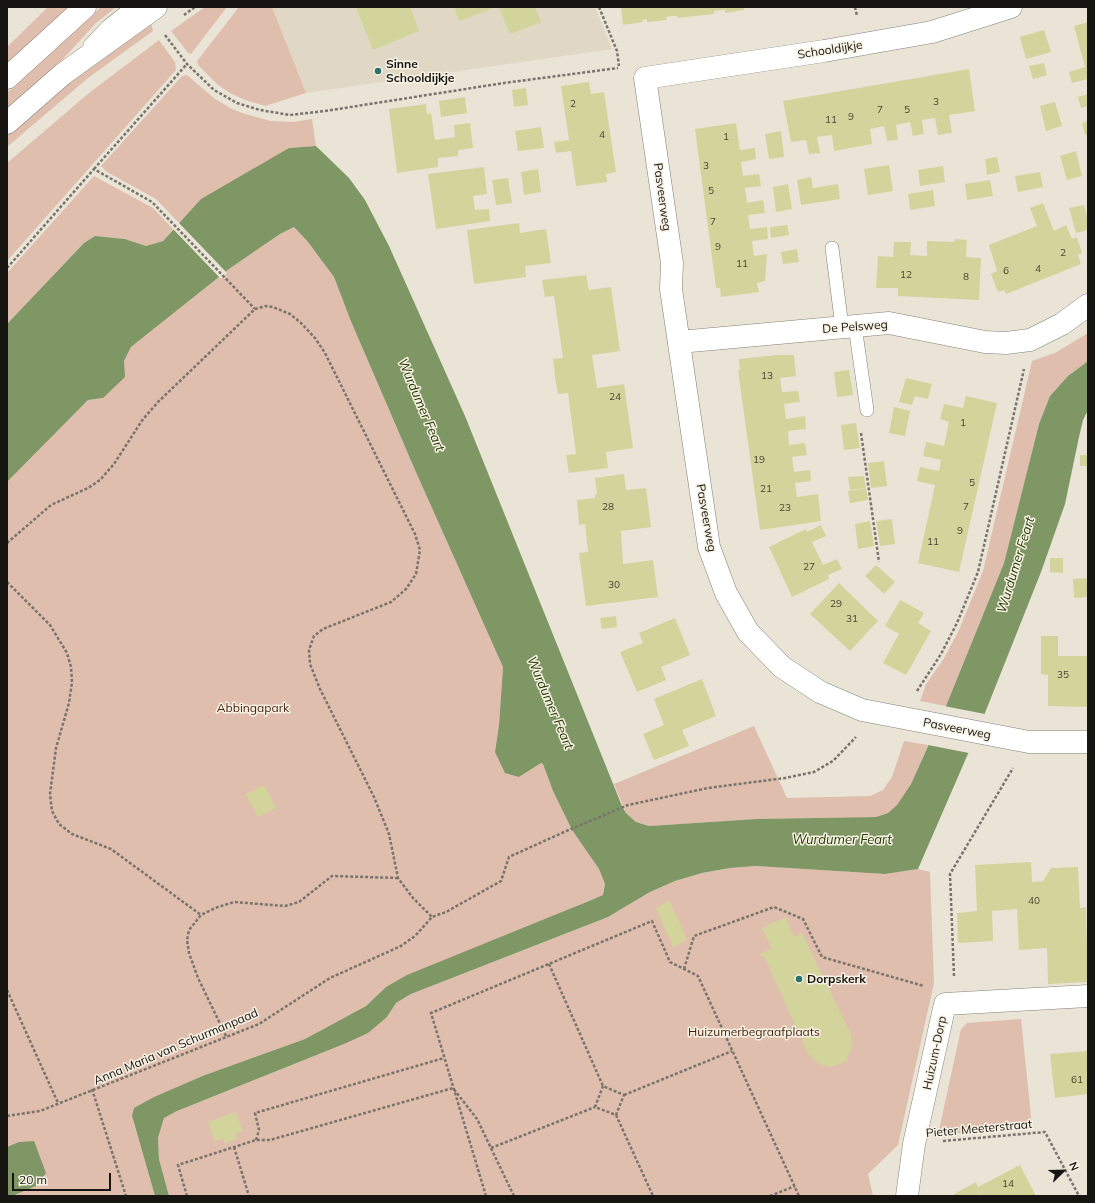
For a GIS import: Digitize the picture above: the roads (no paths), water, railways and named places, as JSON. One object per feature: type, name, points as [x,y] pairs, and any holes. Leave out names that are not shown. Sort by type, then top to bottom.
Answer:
[{"type":"street","points":[[7,78],[85,7]]},
{"type":"street","points":[[7,123],[63,74],[156,7]]},
{"type":"street","name":"Schooldijkje","points":[[645,78],[824,51],[932,32],[1011,7]]},
{"type":"street","name":"Pasveerweg","points":[[645,78],[672,263],[671,289],[710,548],[726,593],[748,632],[782,667],[820,692],[862,710],[1029,742],[1088,742]]},
{"type":"street","name":"De Pelsweg","points":[[679,342],[889,323],[985,342],[1006,343],[1030,340],[1062,324],[1088,305]]},
{"type":"street","name":"Huizum-Dorp","points":[[907,1196],[914,1144],[946,1004],[1088,996]]},
{"type":"lane","points":[[63,74],[107,27],[132,7]]},
{"type":"lane","points":[[832,248],[867,410]]},
{"type":"water","name":"Wurdumer Feart","points":[[316,146],[349,178],[365,200],[389,246],[465,416],[622,806],[626,813],[636,822],[649,826],[756,819],[876,817],[888,813],[897,805],[911,784],[946,706],[1004,563],[1039,424],[1050,396],[1068,376],[1088,361],[1088,410],[1083,420],[1065,504],[1041,572],[977,733],[918,869],[885,874],[756,866],[730,868],[702,873],[675,881],[650,892],[608,917],[411,994],[396,1003],[387,1017],[368,1033],[177,1111],[164,1118],[158,1138],[159,1159],[169,1196],[155,1196],[132,1116],[134,1108],[154,1097],[205,1075],[305,1039],[366,1006],[386,987],[407,975],[603,895],[605,884],[599,869],[572,830],[553,791],[543,764],[541,763],[519,777],[505,773],[495,752],[499,725],[503,667],[415,470],[350,319],[334,277],[308,242],[294,227],[280,234],[229,269],[131,347],[124,361],[125,377],[103,398],[88,400],[7,482],[7,324],[84,243],[95,236],[125,239],[146,246],[163,241],[201,199],[289,148]]},
{"type":"water","points":[[34,1141],[46,1173],[36,1186],[12,1196],[7,1196],[7,1147],[19,1142]]},
{"type":"place","name":"Sinne Schooldijkje","points":[[378,71]]},
{"type":"place","name":"Dorpskerk","points":[[799,979]]},
{"type":"park label","name":"Abbingapark","points":[[253,708]]},
{"type":"park label","name":"Huizumerbegraafplaats","points":[[754,1032]]}]
